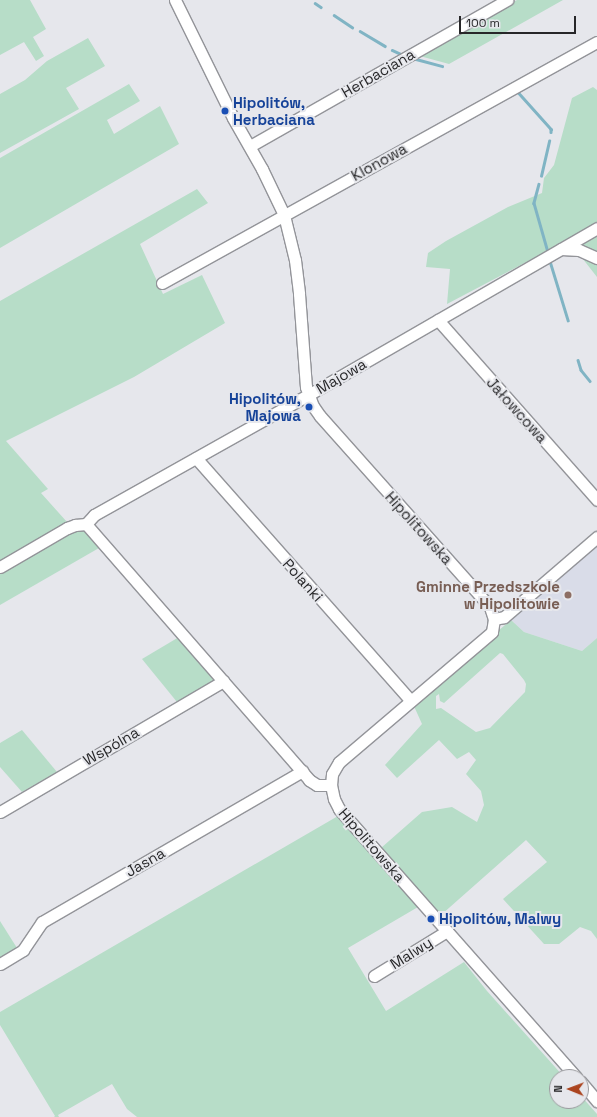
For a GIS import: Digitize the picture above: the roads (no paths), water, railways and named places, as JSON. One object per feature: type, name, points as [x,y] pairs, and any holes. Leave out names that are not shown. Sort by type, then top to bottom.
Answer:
[{"type":"street","name":"Hipolitowska","points":[[175,0],[233,118],[250,146],[284,215],[295,260],[300,294],[304,372],[308,395],[320,416],[490,607],[494,619]]},
{"type":"street","name":"Herbaciana","points":[[250,146],[507,0]]},
{"type":"street","name":"Klonowa","points":[[162,283],[597,42]]},
{"type":"street","name":"Majowa","points":[[86,524],[94,515],[308,395],[597,228]]},
{"type":"street","points":[[560,249],[578,250],[597,258]]},
{"type":"street","name":"Jałowcowa","points":[[438,320],[597,500]]},
{"type":"street","name":"Polanki","points":[[196,458],[411,701]]},
{"type":"street","points":[[0,567],[75,524],[86,524],[312,783],[317,785],[330,785],[332,774],[339,762],[492,632],[494,619],[504,617],[597,537]]},
{"type":"street","name":"Wspólna","points":[[0,812],[223,680]]},
{"type":"street","name":"Jasna","points":[[0,964],[23,950],[42,922],[302,771]]},
{"type":"street","name":"Hipolitowska","points":[[330,785],[339,809],[569,1069]]},
{"type":"street","name":"Malwy","points":[[374,976],[447,930]]},
{"type":"street","points":[[589,1092],[597,1101]]},
{"type":"waterway","points":[[315,3],[321,7]]},
{"type":"waterway","points":[[334,15],[352,27]]},
{"type":"waterway","points":[[360,31],[385,46]]},
{"type":"waterway","points":[[392,50],[403,55]]},
{"type":"waterway","points":[[416,59],[442,66]]},
{"type":"waterway","points":[[518,92],[551,129],[551,132]]},
{"type":"waterway","points":[[541,176],[549,141]]},
{"type":"waterway","points":[[539,184],[534,203],[548,252]]},
{"type":"waterway","points":[[550,261],[568,320]]},
{"type":"waterway","points":[[578,360],[581,370],[590,381]]},
{"type":"place","name":"Hipolitów, Herbaciana","points":[[225,111]]},
{"type":"place","name":"Hipolitów, Majowa","points":[[309,407]]},
{"type":"place","name":"Gminne Przedszkole w Hipolitowie","points":[[568,595]]},
{"type":"place","name":"Hipolitów, Malwy","points":[[431,919]]}]
